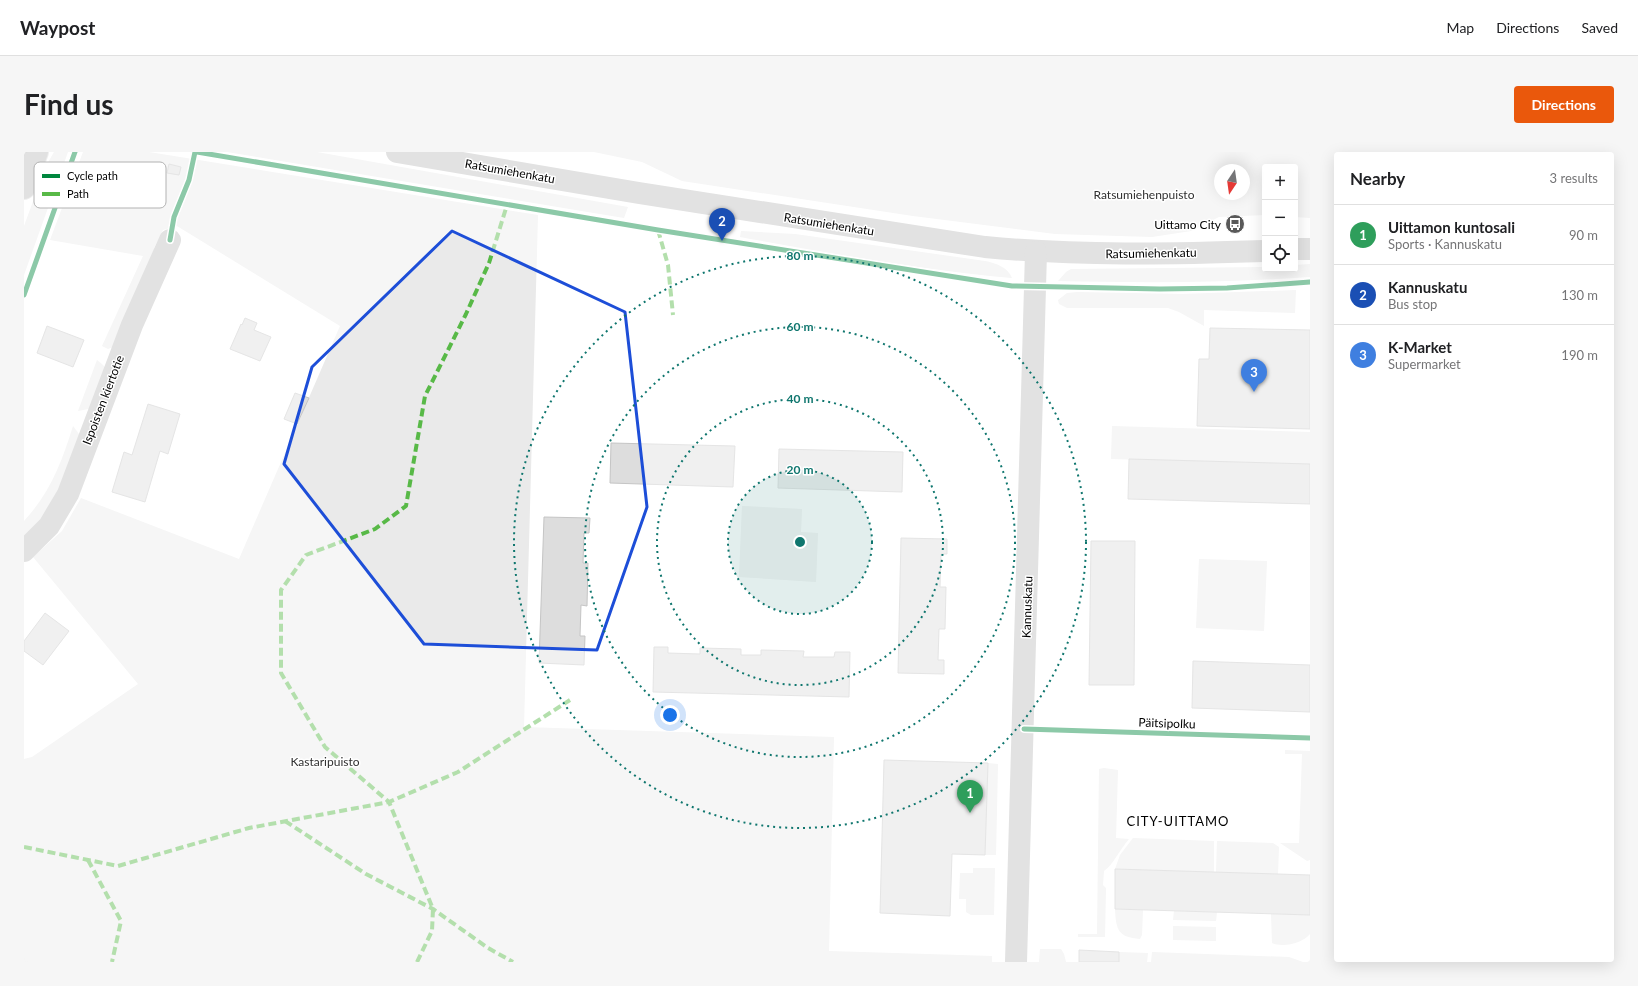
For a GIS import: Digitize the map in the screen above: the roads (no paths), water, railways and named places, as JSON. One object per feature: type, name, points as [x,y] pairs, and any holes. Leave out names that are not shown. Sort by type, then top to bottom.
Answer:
[{"type":"main road","points":[[24,188],[37,152]]},
{"type":"street","name":"Ratsumiehenkatu","points":[[397,152],[910,237],[1036,252],[1099,254],[1262,250]]},
{"type":"street","name":"Ispoisten kiertotie","points":[[24,551],[49,526],[68,494],[132,325],[170,240]]},
{"type":"street","points":[[1298,249],[1310,249]]},
{"type":"street","name":"Kannuskatu","points":[[1016,962],[1036,252]]},
{"type":"place","name":"Uittamo City","points":[[1235,224]]},
{"type":"place","name":"Kannuskatu","points":[[722,241]]},
{"type":"place","name":"K-Market","points":[[1254,392]]},
{"type":"place","name":"Uittamon kuntosali","points":[[970,813]]},
{"type":"district","name":"CITY-UITTAMO","points":[[1178,821]]},
{"type":"park label","name":"Ratsumiehenpuisto","points":[[1144,194]]},
{"type":"park label","name":"Kastaripuisto","points":[[325,761]]}]
